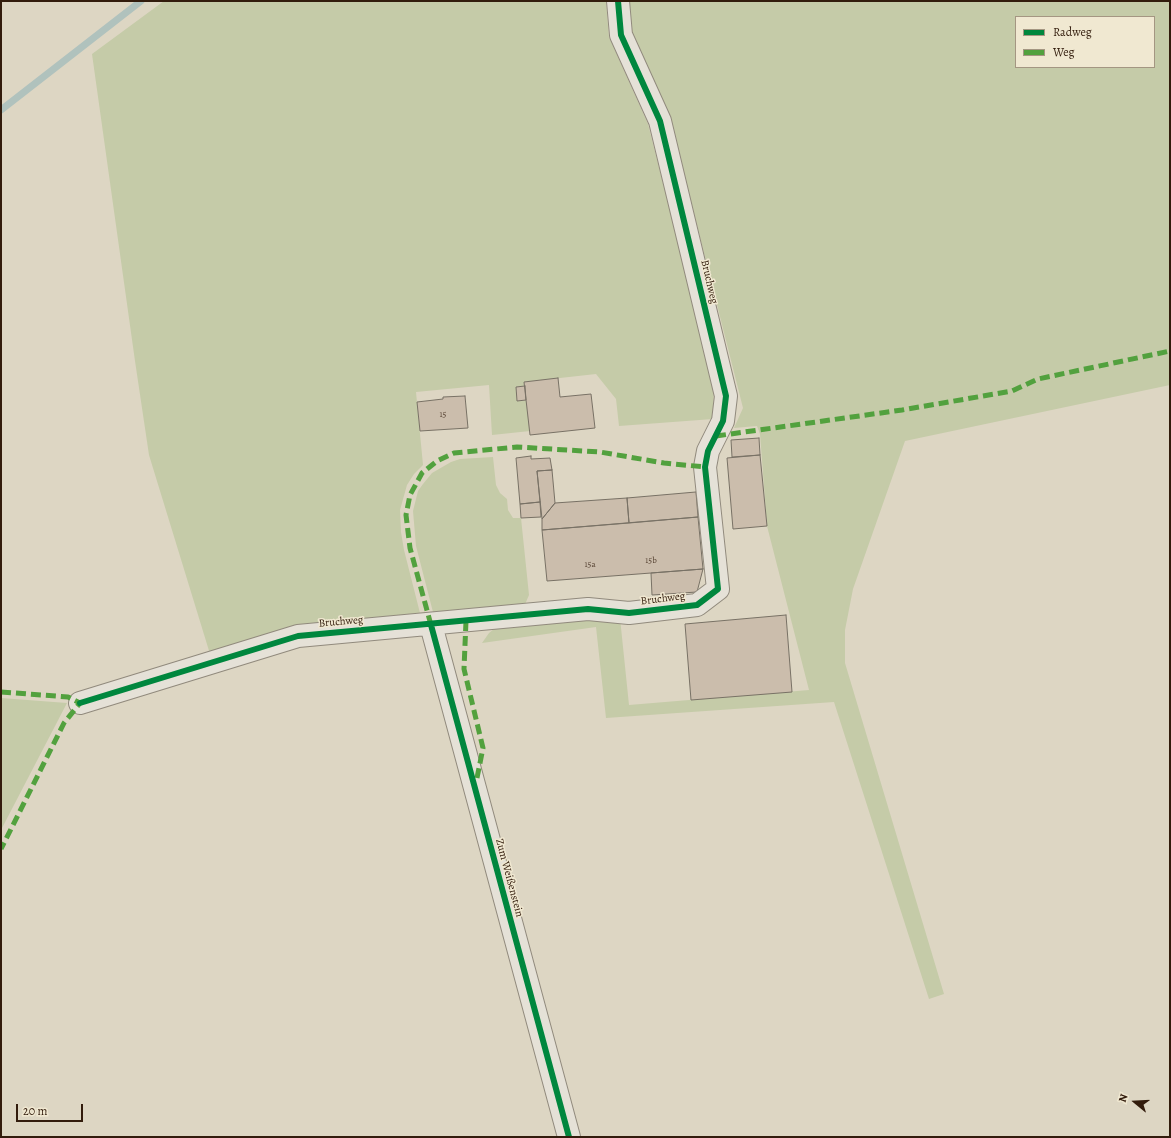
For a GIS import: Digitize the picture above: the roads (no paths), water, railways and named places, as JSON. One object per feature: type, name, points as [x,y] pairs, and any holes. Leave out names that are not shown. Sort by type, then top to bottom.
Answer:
[{"type":"street","name":"Bruchweg","points":[[80,703],[298,636],[431,625],[588,609],[629,613],[697,605],[718,589],[705,467],[708,451],[724,421],[726,396],[660,121],[621,35],[618,1]]},
{"type":"street","name":"Zum Weißenstein","points":[[431,625],[569,1137]]},
{"type":"waterway","points":[[1,110],[141,1]]}]
